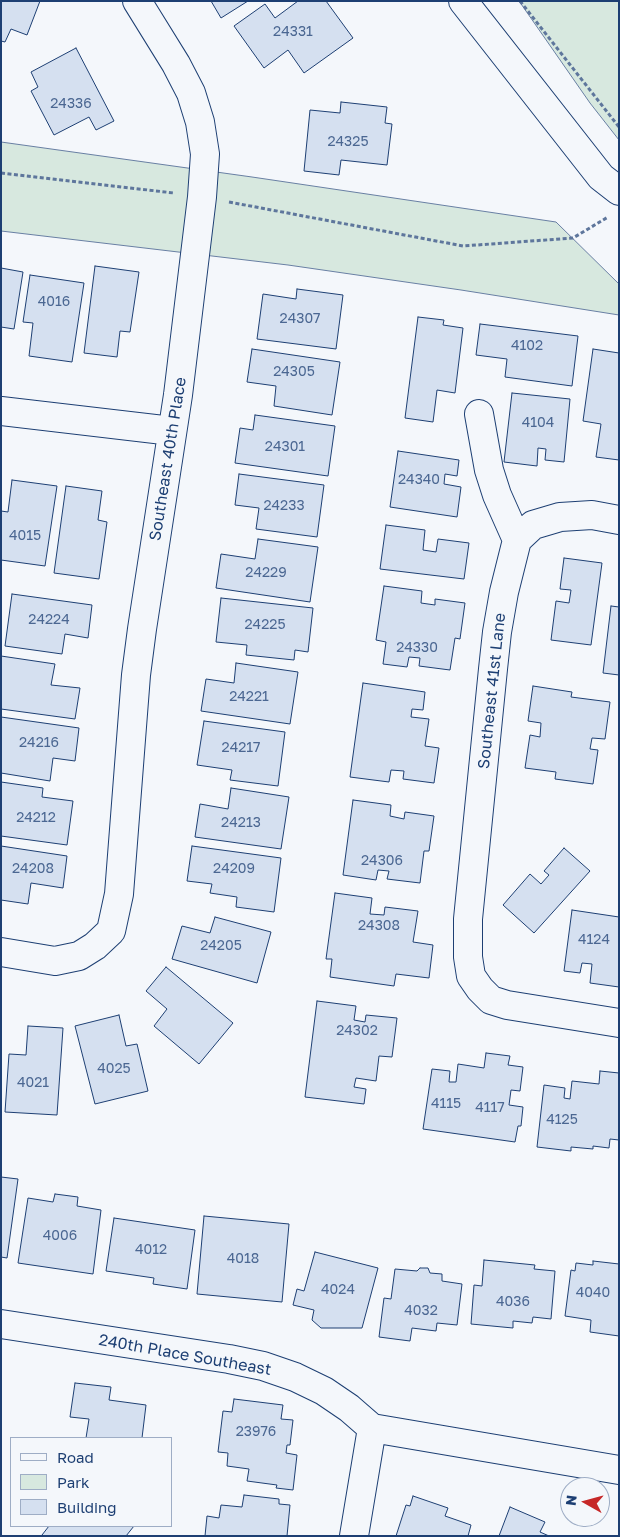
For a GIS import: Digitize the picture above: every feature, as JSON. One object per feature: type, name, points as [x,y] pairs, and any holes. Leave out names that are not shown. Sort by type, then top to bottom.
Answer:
[{"type":"street","name":"Southeast 40th Place","points":[[1,952],[55,961],[79,956],[95,946],[111,931],[119,894],[137,668],[178,395],[202,197],[205,154],[200,122],[191,93],[176,64],[137,1]]},
{"type":"street","points":[[463,1],[601,177],[615,203]]},
{"type":"street","points":[[1,410],[172,432]]},
{"type":"street","points":[[479,414],[489,470],[497,495],[517,540],[533,525],[560,516],[592,515],[619,520]]},
{"type":"street","name":"Southeast 41st Lane","points":[[517,540],[504,592],[493,669],[468,919],[468,957],[471,976],[491,1000],[507,1005],[619,1023]]},
{"type":"street","name":"240th Place Southeast","points":[[1,1324],[229,1359],[263,1366],[295,1377],[324,1391],[349,1408],[372,1428]]},
{"type":"street","points":[[354,1536],[372,1428],[619,1470]]},
{"type":"path","points":[[520,1],[619,127]]},
{"type":"path","points":[[1,173],[202,197],[463,246],[573,238],[615,203]]},
{"type":"green space","points":[[519,1],[619,1],[619,140],[590,103]]},
{"type":"green space","points":[[1,142],[556,222],[619,284],[619,315],[288,265],[1,231]]},
{"type":"building","points":[[1,1],[40,1],[27,35],[11,29],[5,42],[1,41]]},
{"type":"building","points":[[211,1],[248,1],[221,18]]},
{"type":"building","points":[[298,1],[326,1],[353,38],[304,73],[288,50],[264,68],[234,26],[265,4],[275,18]]},
{"type":"building","points":[[76,48],[114,121],[96,130],[89,117],[54,135],[31,91],[38,87],[31,72]]},
{"type":"building","points":[[341,102],[387,107],[385,123],[392,124],[387,165],[341,160],[339,175],[304,171],[310,110],[340,113]]},
{"type":"building","points":[[95,266],[139,272],[130,332],[120,331],[117,357],[84,353]]},
{"type":"building","points":[[1,268],[23,272],[14,329],[1,327]]},
{"type":"building","points":[[30,275],[84,283],[72,362],[29,356],[33,323],[23,322]]},
{"type":"building","points":[[297,289],[343,295],[336,349],[257,339],[263,294],[296,299]]},
{"type":"building","points":[[418,317],[444,320],[443,325],[463,328],[455,393],[437,390],[433,422],[405,418]]},
{"type":"building","points":[[480,324],[578,336],[572,386],[505,377],[507,359],[476,355]]},
{"type":"building","points":[[252,349],[340,362],[332,415],[274,406],[276,386],[247,382]]},
{"type":"building","points":[[593,349],[619,353],[619,460],[596,457],[601,424],[583,421]]},
{"type":"building","points":[[512,393],[570,399],[564,462],[545,460],[546,449],[538,448],[537,466],[504,462]]},
{"type":"building","points":[[255,415],[335,426],[328,476],[235,463],[240,428],[253,430]]},
{"type":"building","points":[[398,451],[459,460],[457,476],[445,474],[444,484],[461,487],[457,517],[390,507]]},
{"type":"building","points":[[239,474],[324,485],[317,537],[256,529],[259,508],[235,505]]},
{"type":"building","points":[[12,480],[57,486],[45,566],[1,560],[1,511],[8,512]]},
{"type":"building","points":[[66,486],[102,491],[98,520],[107,522],[99,579],[54,573]]},
{"type":"building","points":[[386,525],[425,530],[423,550],[436,552],[438,539],[469,543],[464,579],[380,569]]},
{"type":"building","points":[[258,539],[318,547],[310,602],[216,588],[221,554],[255,559]]},
{"type":"building","points":[[564,558],[602,563],[591,645],[551,640],[556,601],[569,603],[571,590],[560,589]]},
{"type":"building","points":[[384,586],[422,591],[421,603],[435,605],[435,599],[465,603],[460,639],[455,638],[450,670],[419,666],[420,658],[409,657],[407,667],[383,664],[386,642],[376,640]]},
{"type":"building","points":[[12,594],[92,605],[88,638],[65,634],[62,654],[5,646]]},
{"type":"building","points":[[221,598],[313,608],[308,652],[295,650],[294,660],[246,655],[247,645],[216,642]]},
{"type":"building","points":[[611,606],[619,607],[619,675],[603,673]]},
{"type":"building","points":[[1,656],[55,664],[51,685],[80,688],[75,719],[1,709]]},
{"type":"building","points":[[236,663],[298,672],[290,724],[201,711],[206,679],[234,683]]},
{"type":"building","points":[[363,683],[425,692],[423,710],[412,709],[411,717],[429,719],[425,746],[439,748],[434,783],[403,779],[404,771],[391,770],[389,782],[350,777]]},
{"type":"building","points":[[533,686],[572,692],[571,697],[610,702],[605,739],[592,738],[590,749],[598,750],[593,784],[555,779],[556,772],[525,768],[530,735],[540,737],[541,723],[528,721]]},
{"type":"building","points":[[1,717],[79,728],[75,761],[53,758],[50,781],[1,773]]},
{"type":"building","points":[[204,721],[285,732],[278,786],[230,780],[232,770],[197,765]]},
{"type":"building","points":[[1,782],[43,788],[42,797],[73,801],[67,845],[1,836]]},
{"type":"building","points":[[231,788],[289,797],[281,849],[195,837],[200,804],[228,809]]},
{"type":"building","points":[[353,800],[391,805],[390,816],[404,819],[405,812],[434,816],[429,851],[424,851],[420,883],[387,879],[389,871],[378,870],[376,880],[343,875]]},
{"type":"building","points":[[1,846],[67,856],[63,888],[31,883],[28,904],[1,900]]},
{"type":"building","points":[[192,846],[281,858],[274,912],[236,907],[237,897],[210,893],[212,884],[187,881]]},
{"type":"building","points":[[564,848],[590,871],[534,933],[503,905],[530,874],[541,884],[549,875],[544,871]]},
{"type":"building","points":[[335,893],[372,898],[370,914],[384,915],[385,907],[418,911],[413,942],[433,945],[429,978],[396,974],[394,986],[330,977],[332,959],[326,959]]},
{"type":"building","points":[[572,910],[619,917],[619,987],[590,983],[592,964],[582,963],[580,973],[564,971]]},
{"type":"building","points":[[215,917],[271,932],[257,983],[172,959],[182,926],[210,933]]},
{"type":"building","points":[[166,967],[233,1023],[199,1064],[154,1026],[167,1009],[146,991]]},
{"type":"building","points":[[317,1001],[356,1006],[354,1020],[365,1022],[366,1015],[397,1018],[392,1057],[379,1056],[376,1081],[356,1078],[354,1087],[366,1089],[364,1104],[305,1097]]},
{"type":"building","points":[[119,1015],[126,1046],[137,1044],[148,1091],[95,1104],[75,1026]]},
{"type":"building","points":[[28,1026],[63,1028],[57,1115],[5,1112],[9,1054],[26,1055]]},
{"type":"building","points":[[486,1053],[510,1056],[508,1065],[523,1067],[520,1091],[511,1090],[509,1105],[523,1107],[521,1126],[518,1126],[515,1142],[423,1129],[432,1069],[450,1071],[449,1082],[456,1082],[458,1064],[484,1068]]},
{"type":"building","points":[[600,1071],[619,1073],[619,1140],[610,1139],[609,1148],[593,1146],[593,1149],[571,1147],[571,1151],[537,1147],[544,1085],[565,1088],[564,1098],[570,1099],[572,1081],[599,1084]]},
{"type":"building","points":[[1,1177],[18,1179],[7,1258],[1,1257]]},
{"type":"building","points":[[55,1194],[78,1197],[77,1206],[101,1210],[93,1274],[18,1263],[28,1198],[53,1202]]},
{"type":"building","points":[[204,1216],[289,1224],[282,1302],[197,1294]]},
{"type":"building","points":[[114,1218],[195,1230],[187,1289],[153,1284],[154,1278],[106,1271]]},
{"type":"building","points":[[315,1252],[378,1268],[362,1328],[321,1328],[312,1320],[314,1310],[293,1305],[297,1289],[304,1291]]},
{"type":"building","points":[[484,1260],[535,1265],[534,1269],[555,1271],[551,1319],[533,1317],[532,1323],[513,1321],[513,1328],[471,1324],[474,1285],[482,1286]]},
{"type":"building","points":[[593,1261],[619,1264],[619,1336],[590,1332],[591,1320],[565,1316],[571,1270],[575,1271],[576,1263],[593,1265]]},
{"type":"building","points":[[420,1268],[428,1268],[430,1273],[442,1274],[442,1281],[462,1284],[457,1325],[437,1323],[436,1331],[412,1328],[410,1341],[379,1337],[384,1298],[391,1299],[395,1269],[417,1271]]},
{"type":"building","points":[[75,1383],[111,1387],[109,1400],[146,1405],[142,1437],[86,1437],[89,1419],[70,1417]]},
{"type":"building","points":[[234,1399],[283,1405],[281,1419],[293,1420],[290,1445],[287,1445],[286,1453],[297,1455],[293,1490],[276,1488],[277,1485],[247,1481],[249,1469],[227,1466],[228,1453],[218,1452],[223,1411],[232,1412]]},
{"type":"building","points":[[244,1495],[279,1499],[279,1504],[290,1505],[287,1536],[205,1536],[207,1516],[219,1518],[221,1505],[242,1507]]},
{"type":"building","points":[[413,1496],[448,1508],[445,1516],[471,1525],[468,1536],[396,1536],[406,1505],[410,1506]]},
{"type":"building","points":[[510,1507],[545,1522],[540,1532],[549,1536],[499,1536]]},
{"type":"building","points":[[48,1527],[133,1527],[126,1536],[42,1535]]}]
